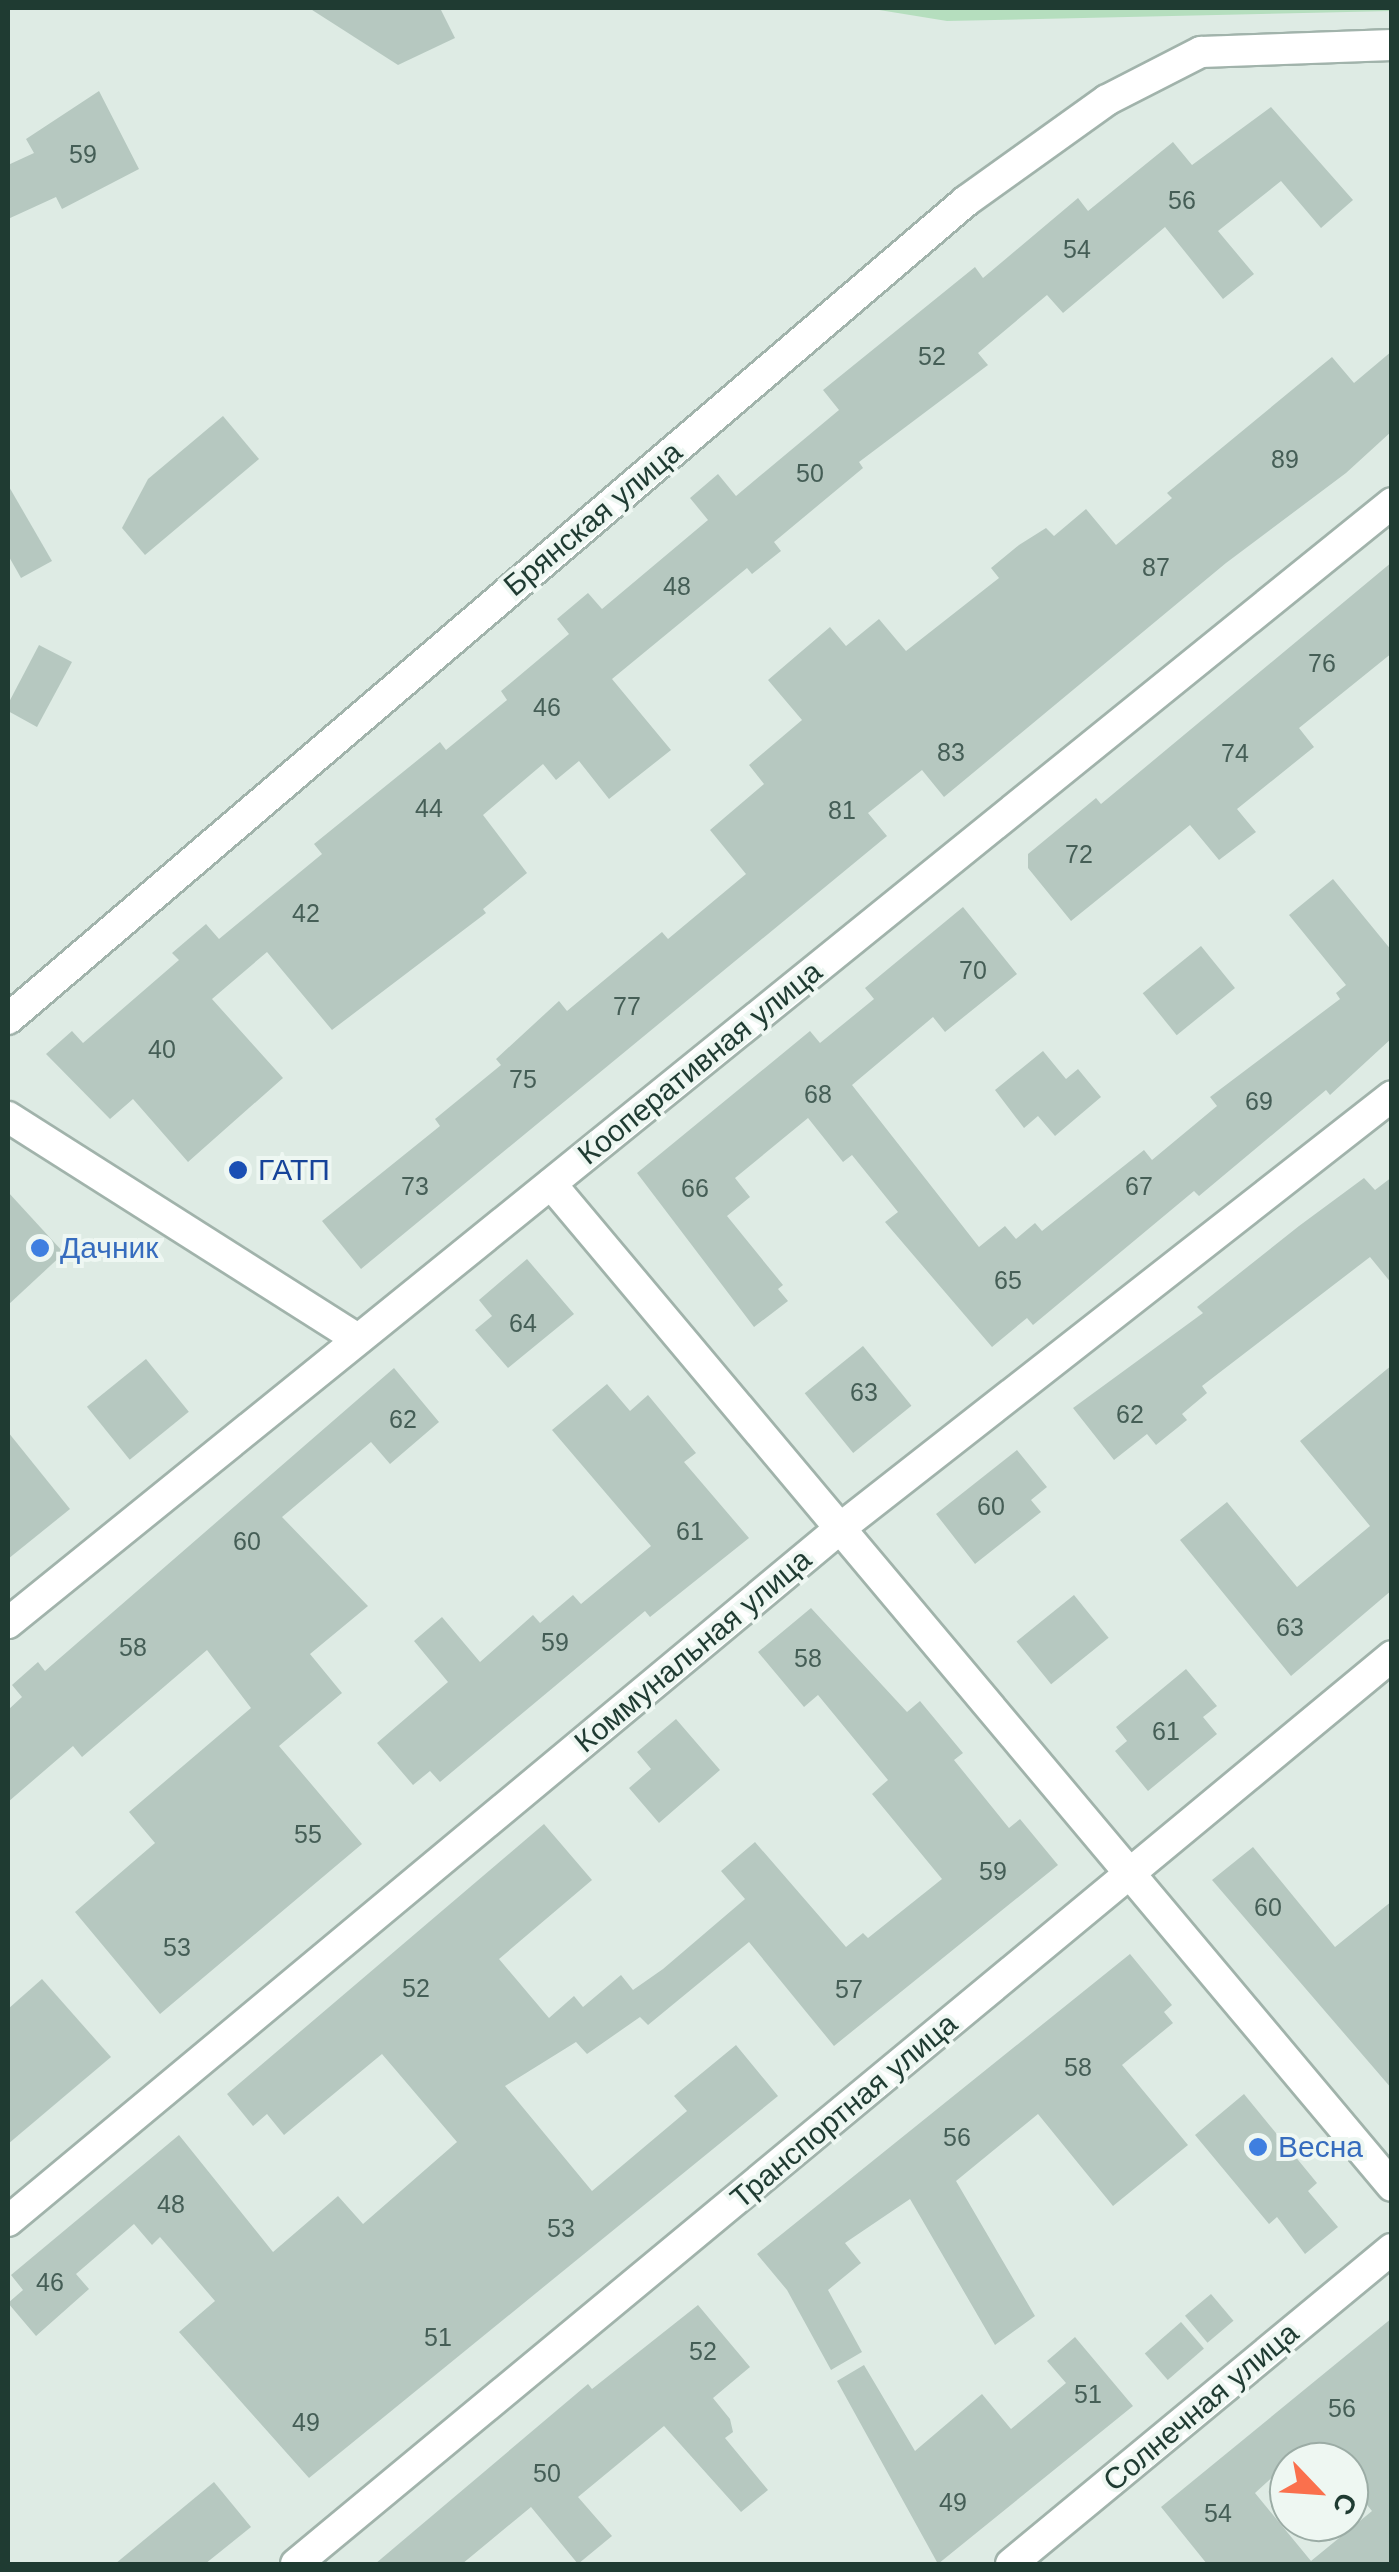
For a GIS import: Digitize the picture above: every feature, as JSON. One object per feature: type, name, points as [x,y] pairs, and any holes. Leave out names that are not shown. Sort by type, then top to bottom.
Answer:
[{"type":"street","name":"Брянская улица","points":[[8,1019],[966,201],[1107,100],[1202,52],[1392,45]]},
{"type":"street","name":"Кооперативная улица","points":[[8,1623],[1392,503]]},
{"type":"street","name":"Коммунальная улица","points":[[8,2220],[843,1526],[1392,1096]]},
{"type":"street","points":[[8,1117],[356,1338]]},
{"type":"street","points":[[550,1184],[843,1526],[1392,2186]]},
{"type":"street","name":"Транспортная улица","points":[[296,2564],[1392,1656]]},
{"type":"street","name":"Солнечная улица","points":[[1011,2564],[1392,2249]]},
{"type":"green space","points":[[867,8],[1391,8],[1392,11],[947,21]]},
{"type":"building","points":[[309,8],[440,8],[455,38],[398,65]]},
{"type":"building","points":[[99,91],[139,169],[62,209],[56,197],[8,219],[8,165],[34,153],[26,139]]},
{"type":"building","points":[[1271,107],[1353,200],[1321,228],[1281,181],[1218,231],[1254,274],[1223,299],[1165,227],[1063,313],[1047,295],[978,353],[988,365],[859,462],[863,468],[774,542],[781,551],[752,574],[747,568],[612,679],[671,750],[609,799],[579,761],[556,780],[543,764],[483,815],[527,873],[483,909],[486,913],[332,1030],[267,952],[212,999],[283,1078],[188,1162],[133,1099],[110,1119],[46,1054],[72,1031],[83,1043],[179,960],[172,953],[206,924],[219,939],[322,854],[314,844],[440,742],[446,750],[507,700],[501,691],[569,634],[557,619],[588,593],[602,609],[708,520],[690,498],[718,474],[736,496],[839,410],[823,390],[975,267],[983,278],[1078,198],[1088,211],[1173,142],[1192,165]]},
{"type":"building","points":[[1392,351],[1392,431],[1346,473],[1226,563],[944,797],[922,770],[868,813],[887,836],[361,1269],[322,1221],[440,1126],[435,1119],[501,1065],[496,1059],[559,1001],[567,1011],[662,932],[668,939],[746,874],[710,830],[764,784],[749,765],[802,720],[768,680],[830,627],[846,646],[879,619],[906,651],[999,578],[991,568],[1019,545],[1046,528],[1054,536],[1086,509],[1116,545],[1172,498],[1167,493],[1332,357],[1354,383]]},
{"type":"building","points":[[223,416],[259,459],[145,555],[122,528],[148,479]]},
{"type":"building","points":[[8,485],[52,561],[21,578],[8,555]]},
{"type":"building","points":[[1392,562],[1392,653],[1299,728],[1314,747],[1237,809],[1256,832],[1219,860],[1190,825],[1071,921],[1028,868],[1028,854],[1096,798],[1101,804]]},
{"type":"building","points":[[39,645],[72,662],[37,727],[8,711],[8,704]]},
{"type":"building","points":[[1333,879],[1392,951],[1392,1038],[1330,1095],[1326,1090],[1199,1196],[1194,1191],[1033,1325],[1027,1318],[992,1347],[885,1222],[898,1212],[852,1155],[843,1162],[808,1118],[735,1178],[750,1197],[727,1216],[783,1285],[778,1289],[788,1301],[754,1327],[637,1173],[810,1031],[820,1043],[874,999],[865,988],[963,907],[1017,974],[945,1032],[933,1017],[852,1085],[979,1247],[1005,1226],[1016,1239],[1035,1223],[1042,1231],[1144,1150],[1152,1160],[1217,1106],[1210,1097],[1340,999],[1336,993],[1346,985],[1289,915]]},
{"type":"building","points":[[1201,946],[1235,988],[1177,1035],[1143,993]]},
{"type":"building","points":[[1043,1051],[1066,1079],[1078,1069],[1101,1097],[1055,1136],[1038,1116],[1024,1128],[995,1090]]},
{"type":"building","points":[[1392,1177],[1392,1284],[1370,1257],[1202,1386],[1207,1393],[1182,1414],[1187,1420],[1156,1445],[1147,1434],[1114,1460],[1073,1408],[1203,1313],[1197,1307],[1364,1178],[1375,1190]]},
{"type":"building","points":[[8,1192],[64,1253],[8,1305]]},
{"type":"building","points":[[527,1259],[574,1314],[508,1368],[475,1330],[492,1316],[479,1300]]},
{"type":"building","points":[[863,1346],[911,1406],[853,1453],[805,1393]]},
{"type":"building","points":[[146,1359],[189,1412],[130,1460],[87,1407]]},
{"type":"building","points":[[1392,1365],[1392,1590],[1291,1676],[1180,1540],[1227,1502],[1297,1587],[1370,1526],[1300,1441]]},
{"type":"building","points":[[394,1368],[439,1422],[390,1464],[371,1442],[282,1517],[368,1606],[310,1654],[342,1693],[279,1746],[362,1844],[160,2014],[75,1912],[155,1843],[129,1812],[251,1708],[207,1650],[82,1757],[73,1746],[8,1802],[8,1710],[22,1697],[12,1685],[38,1662],[45,1671]]},
{"type":"building","points":[[607,1384],[630,1411],[648,1395],[696,1453],[684,1462],[749,1538],[650,1617],[645,1611],[440,1782],[430,1771],[413,1785],[377,1743],[448,1682],[414,1641],[442,1617],[480,1662],[533,1615],[540,1623],[573,1595],[581,1604],[651,1546],[552,1430]]},
{"type":"building","points":[[8,1432],[70,1509],[8,1559]]},
{"type":"building","points":[[1017,1450],[1047,1487],[1031,1500],[1041,1512],[975,1564],[936,1514]]},
{"type":"building","points":[[1074,1595],[1109,1638],[1051,1684],[1016,1642]]},
{"type":"building","points":[[811,1608],[907,1712],[920,1701],[963,1753],[954,1760],[1009,1828],[1020,1819],[1058,1865],[834,2046],[749,1942],[648,2025],[640,2017],[587,2054],[576,2042],[505,2086],[592,2191],[687,2111],[674,2096],[736,2045],[778,2096],[309,2478],[179,2332],[215,2301],[160,2237],[152,2245],[134,2224],[76,2274],[89,2289],[36,2336],[8,2303],[23,2290],[11,2275],[179,2135],[273,2252],[338,2196],[363,2224],[457,2142],[382,2054],[284,2135],[267,2114],[253,2126],[227,2094],[544,1824],[592,1880],[499,1959],[549,2018],[574,1996],[583,2007],[621,1975],[633,1990],[745,1899],[721,1871],[755,1842],[846,1947],[863,1933],[868,1938],[942,1879],[872,1794],[888,1780],[818,1695],[804,1707],[758,1652]]},
{"type":"building","points":[[1186,1669],[1217,1706],[1203,1717],[1217,1734],[1148,1791],[1115,1751],[1127,1741],[1116,1727]]},
{"type":"building","points":[[676,1719],[720,1770],[659,1823],[629,1788],[651,1769],[637,1752]]},
{"type":"building","points":[[1253,1847],[1335,1947],[1392,1901],[1392,2089],[1212,1880]]},
{"type":"building","points":[[1130,1954],[1172,2005],[1164,2012],[1173,2023],[1122,2065],[1188,2145],[1113,2206],[1038,2114],[956,2181],[1035,2316],[995,2345],[910,2199],[845,2243],[861,2263],[828,2290],[862,2352],[831,2370],[787,2290],[757,2254]]},
{"type":"building","points":[[42,1979],[111,2057],[8,2144],[8,2009]]},
{"type":"building","name":"Весна","points":[[1244,2094],[1317,2183],[1308,2191],[1338,2227],[1305,2254],[1277,2217],[1269,2224],[1195,2135]]},
{"type":"building","points":[[1211,2294],[1233,2321],[1207,2343],[1185,2316]]},
{"type":"building","points":[[698,2305],[750,2367],[713,2398],[730,2419],[733,2432],[725,2438],[768,2490],[741,2512],[664,2426],[578,2497],[612,2536],[578,2564],[531,2507],[462,2564],[375,2564],[588,2384],[592,2389]]},
{"type":"building","points":[[1392,2318],[1392,2564],[1207,2564],[1161,2507]]},
{"type":"building","points":[[1181,2322],[1204,2348],[1168,2380],[1145,2353]]},
{"type":"building","points":[[1075,2337],[1133,2406],[938,2564],[837,2381],[864,2365],[915,2451],[982,2394],[1011,2429],[1066,2383],[1047,2361]]},
{"type":"building","points":[[214,2482],[251,2527],[205,2564],[115,2564]]},
{"type":"place","name":"ГАТП","points":[[238,1170]]},
{"type":"place","name":"Дачник","points":[[40,1248]]},
{"type":"place","name":"Весна","points":[[1258,2147]]}]
